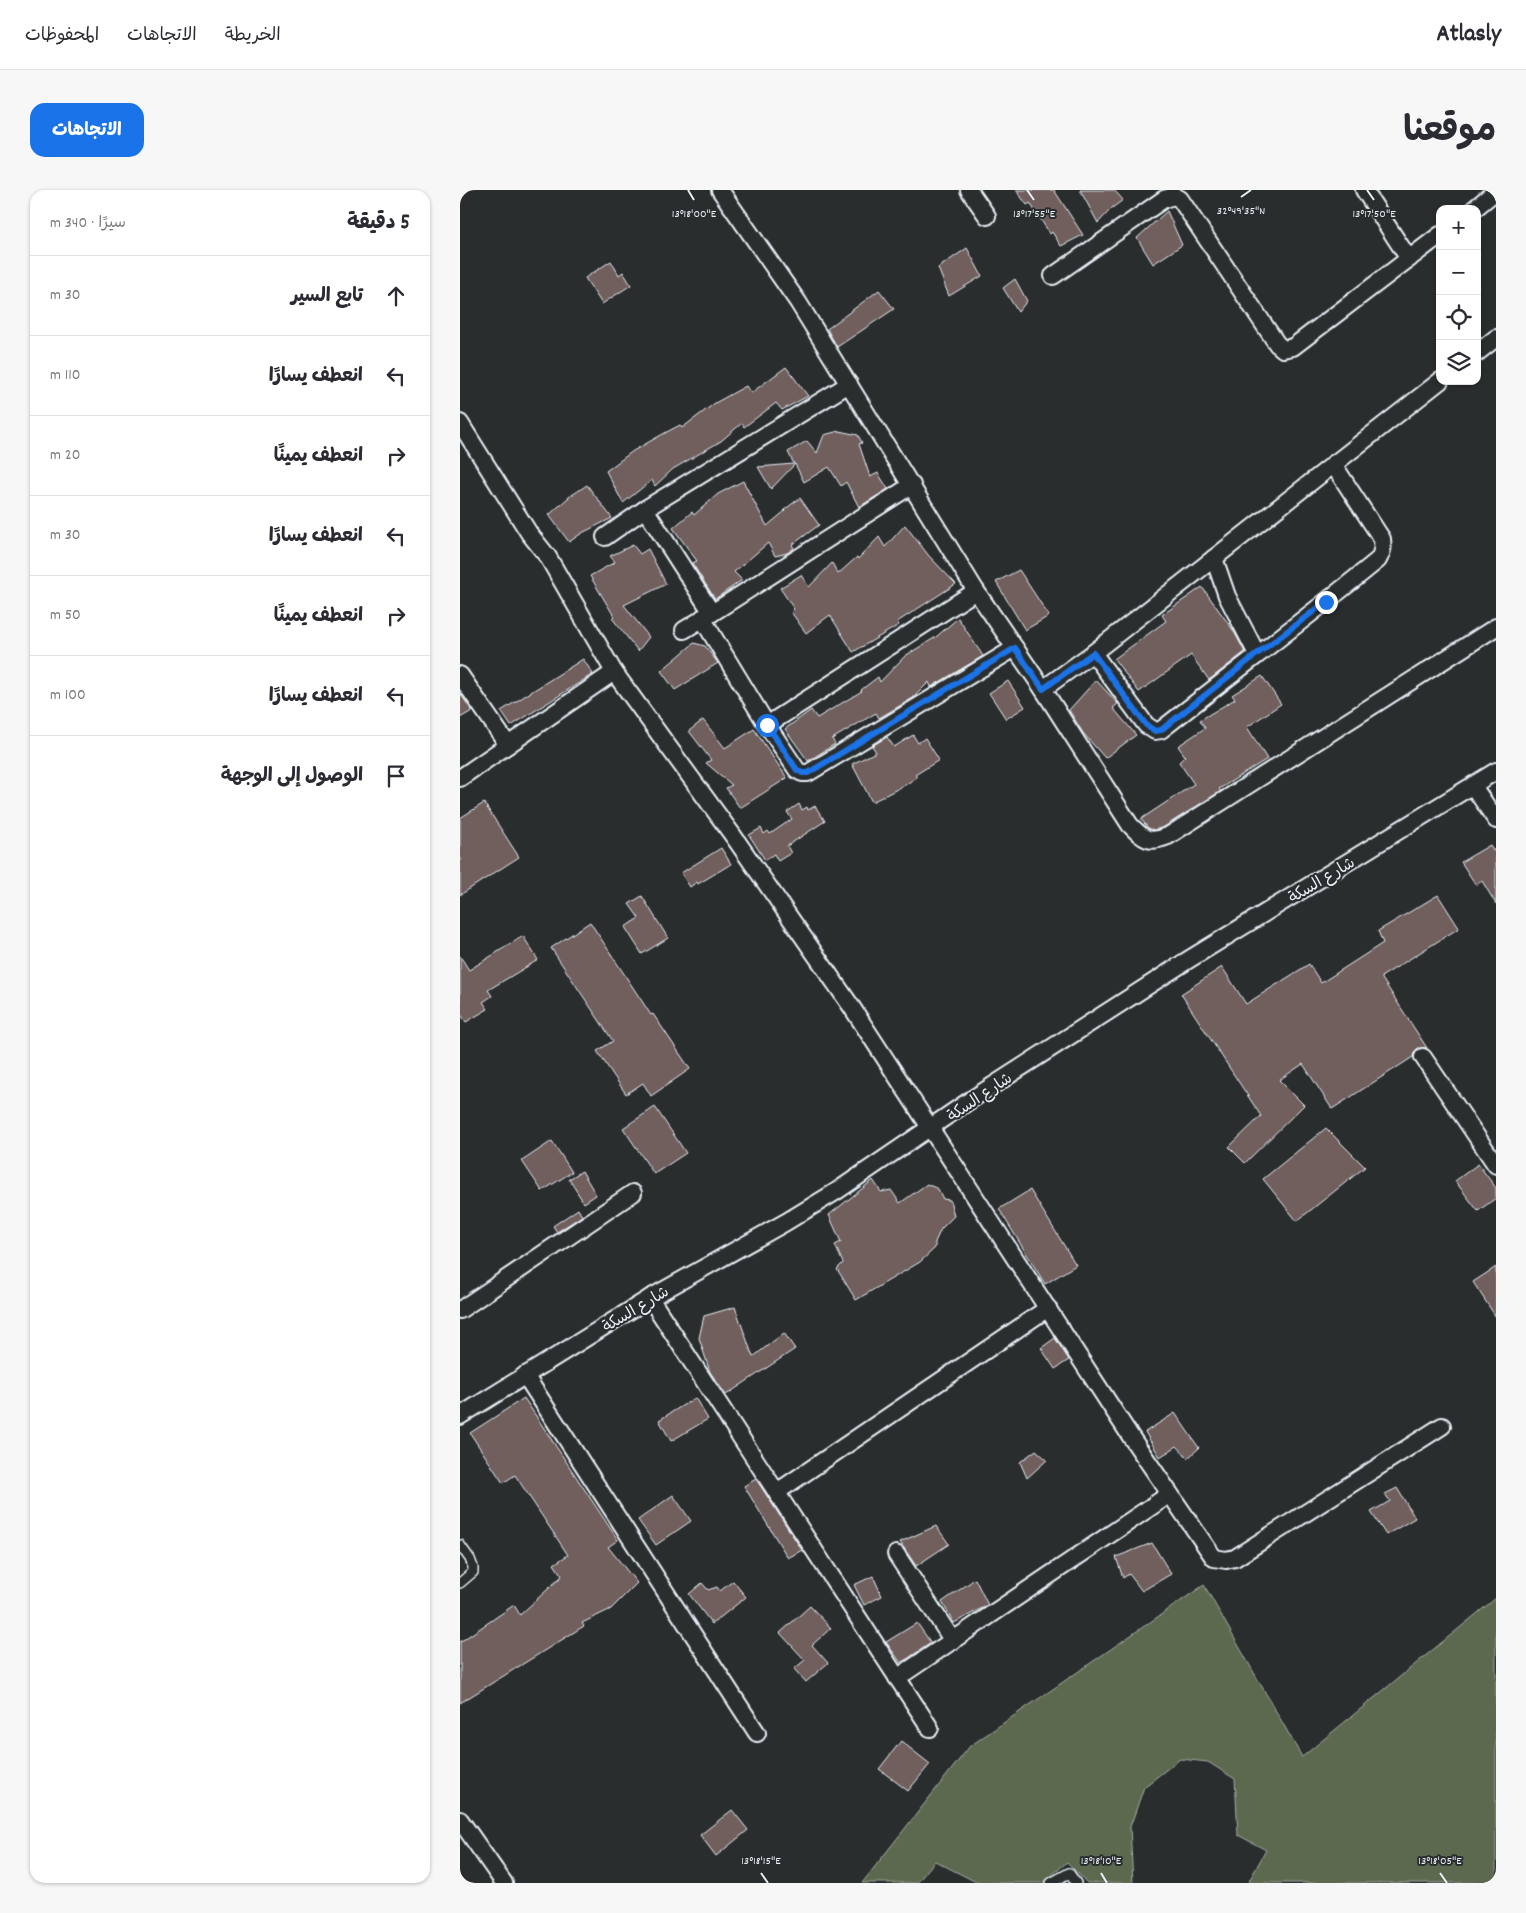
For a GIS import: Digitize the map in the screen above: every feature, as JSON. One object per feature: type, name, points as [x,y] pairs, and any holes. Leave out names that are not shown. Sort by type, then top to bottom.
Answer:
[{"type":"street","points":[[720,190],[798,302],[976,591],[1043,689],[1130,825],[1143,838],[1155,841],[1168,836],[1496,627]]},
{"type":"street","points":[[969,190],[987,216]]},
{"type":"street","points":[[1364,190],[1409,258]]},
{"type":"street","points":[[1479,205],[1496,192]]},
{"type":"street","points":[[1053,276],[1164,199],[1174,196],[1180,199],[1277,344],[1284,349],[1293,347],[1436,238]]},
{"type":"street","points":[[1481,350],[1496,338]]},
{"type":"street","points":[[605,537],[645,509],[849,384]]},
{"type":"street","points":[[1043,689],[1093,653],[1436,384]]},
{"type":"street","points":[[460,423],[529,533],[548,557],[614,672],[782,906],[932,1128],[1048,1308],[1214,1558],[1226,1560],[1235,1558],[1442,1426]]},
{"type":"street","points":[[1093,653],[1146,725],[1155,731],[1161,730],[1326,602],[1378,560],[1383,553],[1382,539],[1333,464]]},
{"type":"street","points":[[684,630],[912,485]]},
{"type":"street","points":[[645,509],[707,615],[767,725],[797,770],[802,773],[808,773],[1015,648]]},
{"type":"street","points":[[1214,558],[1227,596],[1257,654]]},
{"type":"street","points":[[767,725],[976,591]]},
{"type":"street","points":[[460,778],[614,672]]},
{"type":"street","points":[[460,675],[508,745]]},
{"type":"street","name":"شارع السكة","points":[[460,1416],[650,1298],[837,1191],[969,1102],[1188,960],[1496,771]]},
{"type":"street","points":[[1473,786],[1496,820]]},
{"type":"street","points":[[1423,1057],[1496,1165]]},
{"type":"street","points":[[460,1310],[633,1193]]},
{"type":"street","points":[[650,1298],[930,1728]]},
{"type":"street","points":[[777,1492],[1048,1308]]},
{"type":"street","points":[[525,1375],[757,1733]]},
{"type":"street","points":[[897,1678],[1170,1494]]},
{"type":"street","points":[[896,1554],[953,1640]]},
{"type":"street","points":[[460,1820],[504,1883]]},
{"type":"lane","points":[[460,1545],[473,1567],[473,1572],[460,1583]]},
{"type":"lane","points":[[1051,1883],[1068,1873],[1076,1883]]},
{"type":"green space","points":[[1204,1585],[1302,1757],[1496,1598],[1496,1883],[1248,1883],[1266,1850],[1238,1835],[1235,1779],[1208,1762],[1180,1759],[1144,1787],[1130,1827],[1133,1883],[1087,1883],[1067,1862],[1043,1883],[978,1883],[935,1861],[917,1883],[862,1883],[970,1746]]},
{"type":"building","points":[[1016,190],[1054,190],[1083,235],[1061,246],[1052,232],[1050,234],[1030,203],[1027,205]]},
{"type":"building","points":[[1080,190],[1114,190],[1123,200],[1112,208],[1098,223]]},
{"type":"building","points":[[1167,211],[1182,245],[1153,264],[1137,238]]},
{"type":"building","points":[[967,248],[982,276],[949,296],[938,268]]},
{"type":"building","points":[[611,261],[619,275],[623,272],[631,285],[602,304],[585,278]]},
{"type":"building","points":[[1015,279],[1027,301],[1018,312],[1003,288]]},
{"type":"building","points":[[879,290],[894,309],[837,347],[827,329]]},
{"type":"building","points":[[786,367],[808,396],[782,410],[776,403],[744,427],[742,423],[721,441],[673,469],[655,486],[652,480],[623,503],[606,471],[633,451],[680,425],[682,428],[715,403],[746,386],[751,393]]},
{"type":"building","points":[[839,431],[858,435],[862,443],[859,444],[870,477],[878,473],[888,489],[859,507],[846,482],[841,486],[829,467],[804,482],[795,464],[771,489],[758,467],[794,464],[788,452],[807,441],[817,453],[824,435]]},
{"type":"building","points":[[743,481],[767,526],[800,498],[819,525],[792,545],[794,548],[787,553],[775,556],[768,543],[734,572],[742,580],[715,599],[692,563],[697,561],[673,528],[692,512],[694,515],[718,494]]},
{"type":"building","points":[[587,485],[612,518],[582,533],[569,542],[549,515],[569,497]]},
{"type":"building","points":[[905,525],[929,556],[956,584],[897,622],[899,625],[853,652],[830,615],[806,633],[791,612],[794,609],[780,588],[801,575],[809,587],[832,563],[838,574],[857,557],[858,559],[879,537],[885,547]]},
{"type":"building","points":[[633,545],[640,554],[648,549],[666,584],[624,605],[649,637],[638,651],[612,618],[614,616],[590,576],[615,562],[610,556]]},
{"type":"building","points":[[1019,570],[1049,616],[1025,630],[996,582]]},
{"type":"building","points":[[1202,587],[1233,630],[1245,652],[1209,680],[1191,655],[1139,692],[1114,659],[1166,621],[1162,615]]},
{"type":"building","points":[[958,618],[983,656],[931,687],[929,682],[913,698],[879,718],[876,713],[832,739],[835,744],[808,761],[785,729],[811,710],[817,718],[862,691],[878,677],[880,682],[905,656],[936,637]]},
{"type":"building","points":[[694,643],[705,646],[718,663],[675,690],[661,671]]},
{"type":"building","points":[[583,659],[593,674],[511,726],[501,711]]},
{"type":"building","points":[[1262,676],[1281,704],[1247,727],[1267,759],[1164,827],[1154,830],[1148,828],[1141,819],[1194,784],[1179,762],[1185,756],[1178,746],[1205,728],[1200,720],[1235,699],[1232,695]]},
{"type":"building","points":[[1096,680],[1118,704],[1113,708],[1136,735],[1105,758],[1083,733],[1069,710]]},
{"type":"building","points":[[1008,681],[1025,707],[1006,719],[989,693]]},
{"type":"building","points":[[460,693],[472,711],[460,718]]},
{"type":"building","points":[[703,720],[725,748],[754,729],[787,778],[740,808],[726,788],[732,785],[706,763],[711,760],[689,731]]},
{"type":"building","points":[[913,735],[918,743],[925,738],[939,760],[915,775],[917,777],[905,785],[872,802],[852,764],[876,752],[872,746],[887,737],[894,747]]},
{"type":"building","points":[[484,803],[519,857],[460,895],[460,818]]},
{"type":"building","points":[[799,804],[802,810],[807,807],[808,810],[815,806],[825,821],[787,846],[791,853],[778,861],[774,854],[765,860],[749,835],[761,828],[764,834],[768,831],[770,834],[792,819],[787,812]]},
{"type":"building","points":[[1490,845],[1496,854],[1496,904],[1482,881],[1476,885],[1461,862]]},
{"type":"building","points":[[721,848],[731,864],[690,887],[681,873]]},
{"type":"building","points":[[1438,895],[1459,928],[1381,977],[1427,1048],[1418,1048],[1414,1052],[1413,1057],[1332,1109],[1303,1064],[1279,1080],[1304,1105],[1245,1163],[1229,1147],[1261,1116],[1181,994],[1222,967],[1246,1004],[1309,964],[1321,983],[1383,943],[1378,931]]},
{"type":"building","points":[[642,896],[668,938],[642,954],[625,927],[639,918],[629,904]]},
{"type":"building","points":[[590,922],[651,1015],[653,1014],[690,1069],[651,1096],[643,1083],[626,1094],[597,1051],[613,1041],[551,948]]},
{"type":"building","points":[[523,936],[538,960],[488,990],[492,996],[483,1002],[488,1009],[466,1022],[460,1013],[460,956],[469,970]]},
{"type":"building","points":[[655,1107],[686,1153],[654,1174],[623,1128]]},
{"type":"building","points":[[1326,1128],[1365,1167],[1297,1221],[1263,1179]]},
{"type":"building","points":[[552,1141],[572,1172],[542,1191],[522,1161]]},
{"type":"building","points":[[1478,1164],[1496,1188],[1496,1198],[1478,1211],[1455,1181]]},
{"type":"building","points":[[582,1171],[596,1195],[584,1203],[569,1179]]},
{"type":"building","points":[[873,1180],[881,1192],[891,1190],[900,1203],[927,1184],[938,1189],[943,1199],[950,1200],[954,1216],[941,1229],[935,1242],[935,1248],[920,1262],[856,1300],[837,1269],[843,1263],[835,1245],[841,1242],[829,1215]]},
{"type":"building","points":[[1030,1190],[1076,1265],[1045,1284],[999,1209]]},
{"type":"building","points":[[578,1209],[582,1216],[557,1232],[553,1226]]},
{"type":"building","points":[[1496,1267],[1496,1317],[1473,1282]]},
{"type":"building","points":[[735,1307],[753,1357],[784,1333],[795,1349],[726,1395],[710,1372],[699,1338],[704,1316]]},
{"type":"building","points":[[1055,1338],[1069,1360],[1055,1369],[1041,1348]]},
{"type":"building","points":[[524,1398],[618,1540],[608,1547],[637,1583],[611,1609],[582,1623],[584,1626],[460,1703],[460,1642],[514,1605],[520,1615],[562,1576],[554,1564],[568,1555],[515,1475],[503,1483],[470,1433]]},
{"type":"building","points":[[695,1398],[708,1419],[671,1441],[659,1420]]},
{"type":"building","points":[[1175,1413],[1199,1448],[1188,1458],[1177,1446],[1160,1457],[1145,1432]]},
{"type":"building","points":[[1036,1450],[1047,1460],[1027,1478],[1020,1462]]},
{"type":"building","points":[[756,1479],[802,1550],[788,1558],[744,1486]]},
{"type":"building","points":[[1397,1488],[1415,1518],[1386,1535],[1371,1512],[1390,1501],[1385,1494]]},
{"type":"building","points":[[673,1495],[691,1521],[656,1545],[638,1520]]},
{"type":"building","points":[[936,1526],[949,1544],[916,1566],[900,1542]]},
{"type":"building","points":[[1152,1543],[1171,1574],[1142,1591],[1129,1574],[1123,1578],[1116,1557]]},
{"type":"building","points":[[873,1576],[882,1596],[864,1605],[854,1585]]},
{"type":"building","points":[[975,1579],[988,1605],[954,1623],[942,1602]]},
{"type":"building","points":[[733,1581],[746,1597],[712,1624],[689,1594],[702,1583],[708,1590],[717,1587],[720,1591]]},
{"type":"building","points":[[810,1606],[831,1628],[812,1645],[828,1663],[806,1682],[794,1669],[805,1660],[780,1633]]},
{"type":"building","points":[[917,1623],[931,1643],[901,1663],[886,1642]]},
{"type":"building","points":[[901,1741],[930,1764],[908,1791],[879,1769]]},
{"type":"building","points":[[732,1810],[748,1830],[716,1856],[700,1835]]},
{"type":"route","points":[[767,725],[797,770],[802,773],[808,773],[1015,648],[1043,689],[1093,653],[1146,725],[1155,731],[1161,730],[1326,602]]}]
